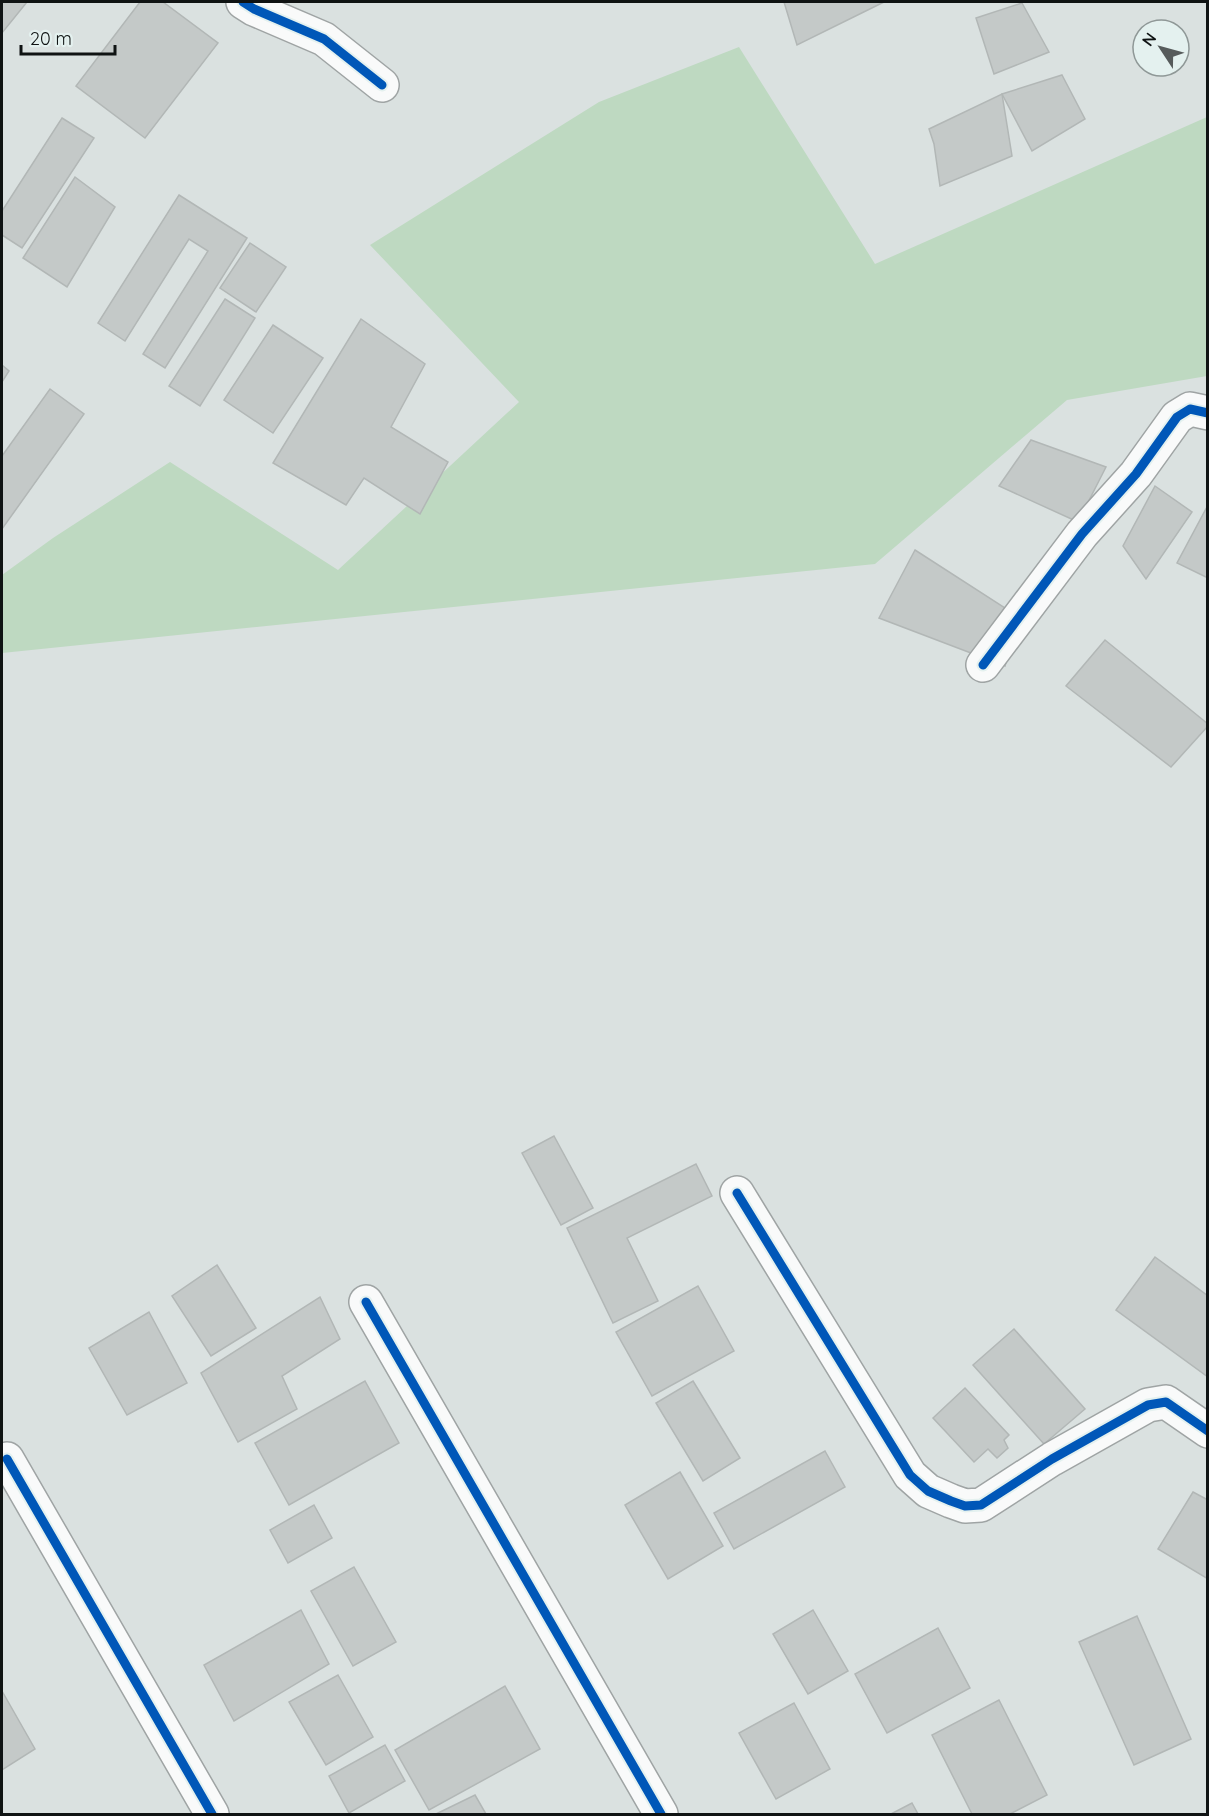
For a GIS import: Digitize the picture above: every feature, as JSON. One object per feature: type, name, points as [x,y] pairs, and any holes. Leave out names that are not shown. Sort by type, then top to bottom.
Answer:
[{"type":"street","points":[[243,2],[324,39],[382,85]]},
{"type":"street","points":[[982,665],[1082,534],[1136,474],[1177,417],[1190,409],[1208,412]]},
{"type":"street","points":[[737,1193],[910,1475],[928,1491],[965,1506],[981,1505],[1052,1459],[1148,1406],[1166,1402],[1208,1431]]},
{"type":"street","points":[[366,1302],[661,1815]]},
{"type":"street","points":[[8,1459],[212,1815]]},
{"type":"green space","points":[[739,47],[875,264],[1207,117],[1207,376],[1067,400],[875,564],[2,653],[2,575],[53,538],[170,462],[338,570],[519,402],[370,245],[599,102]]},
{"type":"building","points":[[2,2],[27,2],[2,33]]},
{"type":"building","points":[[140,2],[163,2],[218,43],[145,138],[76,86]]},
{"type":"building","points":[[784,2],[884,2],[797,45]]},
{"type":"building","points":[[1022,3],[1049,52],[994,74],[976,18]]},
{"type":"building","points":[[1062,75],[1085,119],[1032,151],[1002,94]]},
{"type":"building","points":[[1002,94],[1012,156],[940,186],[934,144],[929,129]]},
{"type":"building","points":[[62,118],[94,138],[22,248],[2,235],[2,211]]},
{"type":"building","points":[[75,177],[115,207],[67,287],[23,258]]},
{"type":"building","points":[[179,195],[247,238],[165,368],[143,354],[208,251],[189,239],[125,341],[98,323]]},
{"type":"building","points":[[250,243],[286,267],[256,312],[220,288]]},
{"type":"building","points":[[225,299],[255,318],[200,406],[169,386]]},
{"type":"building","points":[[361,319],[425,364],[391,427],[448,462],[420,514],[364,478],[346,505],[273,463]]},
{"type":"building","points":[[273,325],[323,358],[273,433],[224,400]]},
{"type":"building","points":[[2,365],[9,371],[2,382]]},
{"type":"building","points":[[50,389],[84,414],[2,529],[2,456]]},
{"type":"building","points":[[1031,440],[1106,467],[1078,522],[999,486]]},
{"type":"building","points":[[1155,486],[1192,512],[1146,579],[1123,546]]},
{"type":"building","points":[[1208,505],[1208,578],[1177,563]]},
{"type":"building","points":[[915,550],[1019,617],[1005,666],[879,618]]},
{"type":"building","points":[[1105,640],[1208,724],[1171,767],[1066,686]]},
{"type":"building","points":[[554,1136],[593,1208],[561,1225],[522,1153]]},
{"type":"building","points":[[696,1164],[712,1196],[627,1238],[658,1301],[613,1323],[567,1228]]},
{"type":"building","points":[[1155,1257],[1208,1296],[1208,1377],[1116,1310]]},
{"type":"building","points":[[217,1265],[256,1328],[211,1356],[172,1296]]},
{"type":"building","points":[[698,1286],[734,1351],[652,1396],[616,1332]]},
{"type":"building","points":[[320,1297],[340,1339],[282,1376],[297,1409],[238,1442],[201,1373]]},
{"type":"building","points":[[149,1312],[187,1383],[127,1415],[89,1348]]},
{"type":"building","points":[[1014,1329],[1085,1409],[1044,1444],[973,1365]]},
{"type":"building","points":[[365,1381],[399,1443],[289,1505],[255,1443]]},
{"type":"building","points":[[693,1381],[740,1458],[703,1481],[656,1403]]},
{"type":"building","points":[[965,1388],[1009,1435],[1004,1440],[1008,1448],[997,1458],[988,1449],[974,1462],[933,1418]]},
{"type":"building","points":[[825,1451],[845,1487],[734,1549],[714,1513]]},
{"type":"building","points":[[680,1472],[723,1546],[668,1579],[625,1505]]},
{"type":"building","points":[[1193,1492],[1208,1500],[1208,1579],[1158,1549]]},
{"type":"building","points":[[314,1505],[332,1538],[288,1563],[270,1530]]},
{"type":"building","points":[[354,1567],[396,1642],[353,1666],[311,1591]]},
{"type":"building","points":[[301,1610],[329,1664],[234,1721],[204,1665]]},
{"type":"building","points":[[813,1610],[848,1671],[808,1694],[773,1634]]},
{"type":"building","points":[[1137,1616],[1191,1739],[1134,1765],[1079,1642]]},
{"type":"building","points":[[938,1628],[970,1688],[887,1733],[855,1674]]},
{"type":"building","points":[[338,1675],[373,1737],[326,1765],[289,1702]]},
{"type":"building","points":[[505,1686],[540,1749],[429,1810],[395,1750]]},
{"type":"building","points":[[2,1691],[35,1749],[2,1770]]},
{"type":"building","points":[[999,1700],[1047,1795],[1010,1814],[972,1814],[932,1735]]},
{"type":"building","points":[[794,1703],[830,1769],[776,1799],[739,1733]]},
{"type":"building","points":[[385,1745],[405,1781],[349,1813],[329,1776]]},
{"type":"building","points":[[475,1795],[486,1814],[436,1814]]},
{"type":"building","points":[[912,1803],[918,1814],[891,1814]]},
{"type":"cycle path","points":[[243,2],[324,39],[382,85]]},
{"type":"cycle path","points":[[983,665],[1082,534],[1136,474],[1177,417],[1190,409],[1208,413]]},
{"type":"cycle path","points":[[737,1193],[910,1475],[928,1491],[965,1506],[981,1505],[1052,1459],[1148,1405],[1166,1402],[1208,1431]]},
{"type":"cycle path","points":[[366,1302],[661,1814]]},
{"type":"cycle path","points":[[7,1459],[212,1814]]}]
